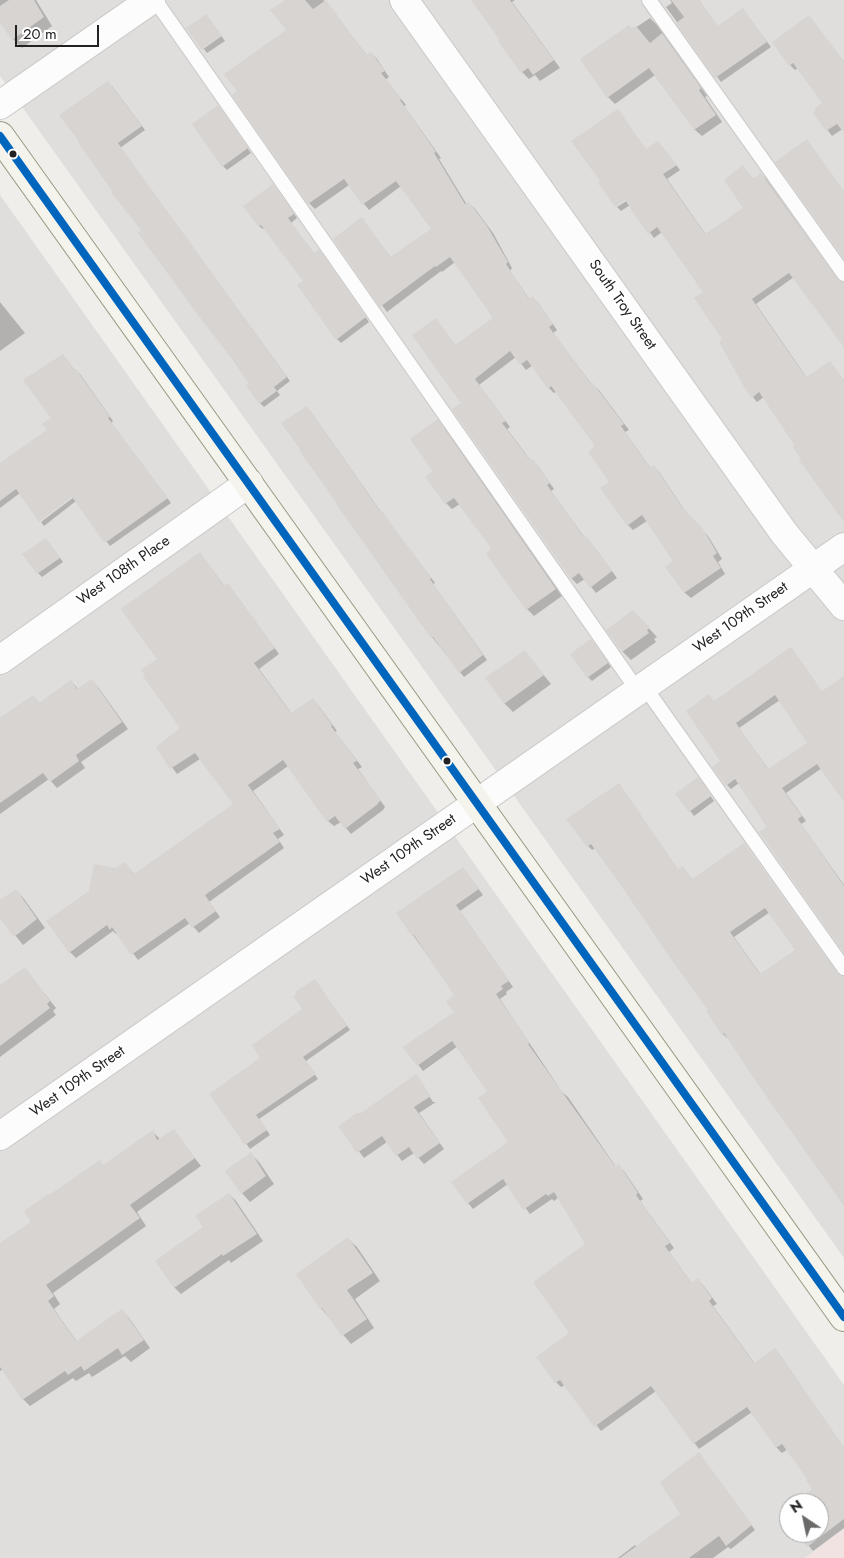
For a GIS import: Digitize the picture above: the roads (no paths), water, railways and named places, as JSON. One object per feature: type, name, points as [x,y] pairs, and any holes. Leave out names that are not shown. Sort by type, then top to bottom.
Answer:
[{"type":"main road","points":[[0,136],[844,1317]]},
{"type":"street","points":[[0,105],[151,0]]},
{"type":"street","name":"South Troy Street","points":[[404,0],[784,533],[844,606]]},
{"type":"street","name":"West 108th Place","points":[[0,660],[248,483]]},
{"type":"street","name":"West 109th Street","points":[[0,1136],[844,547]]},
{"type":"lane","points":[[155,0],[641,688],[844,968]]},
{"type":"lane","points":[[649,0],[844,274]]}]
